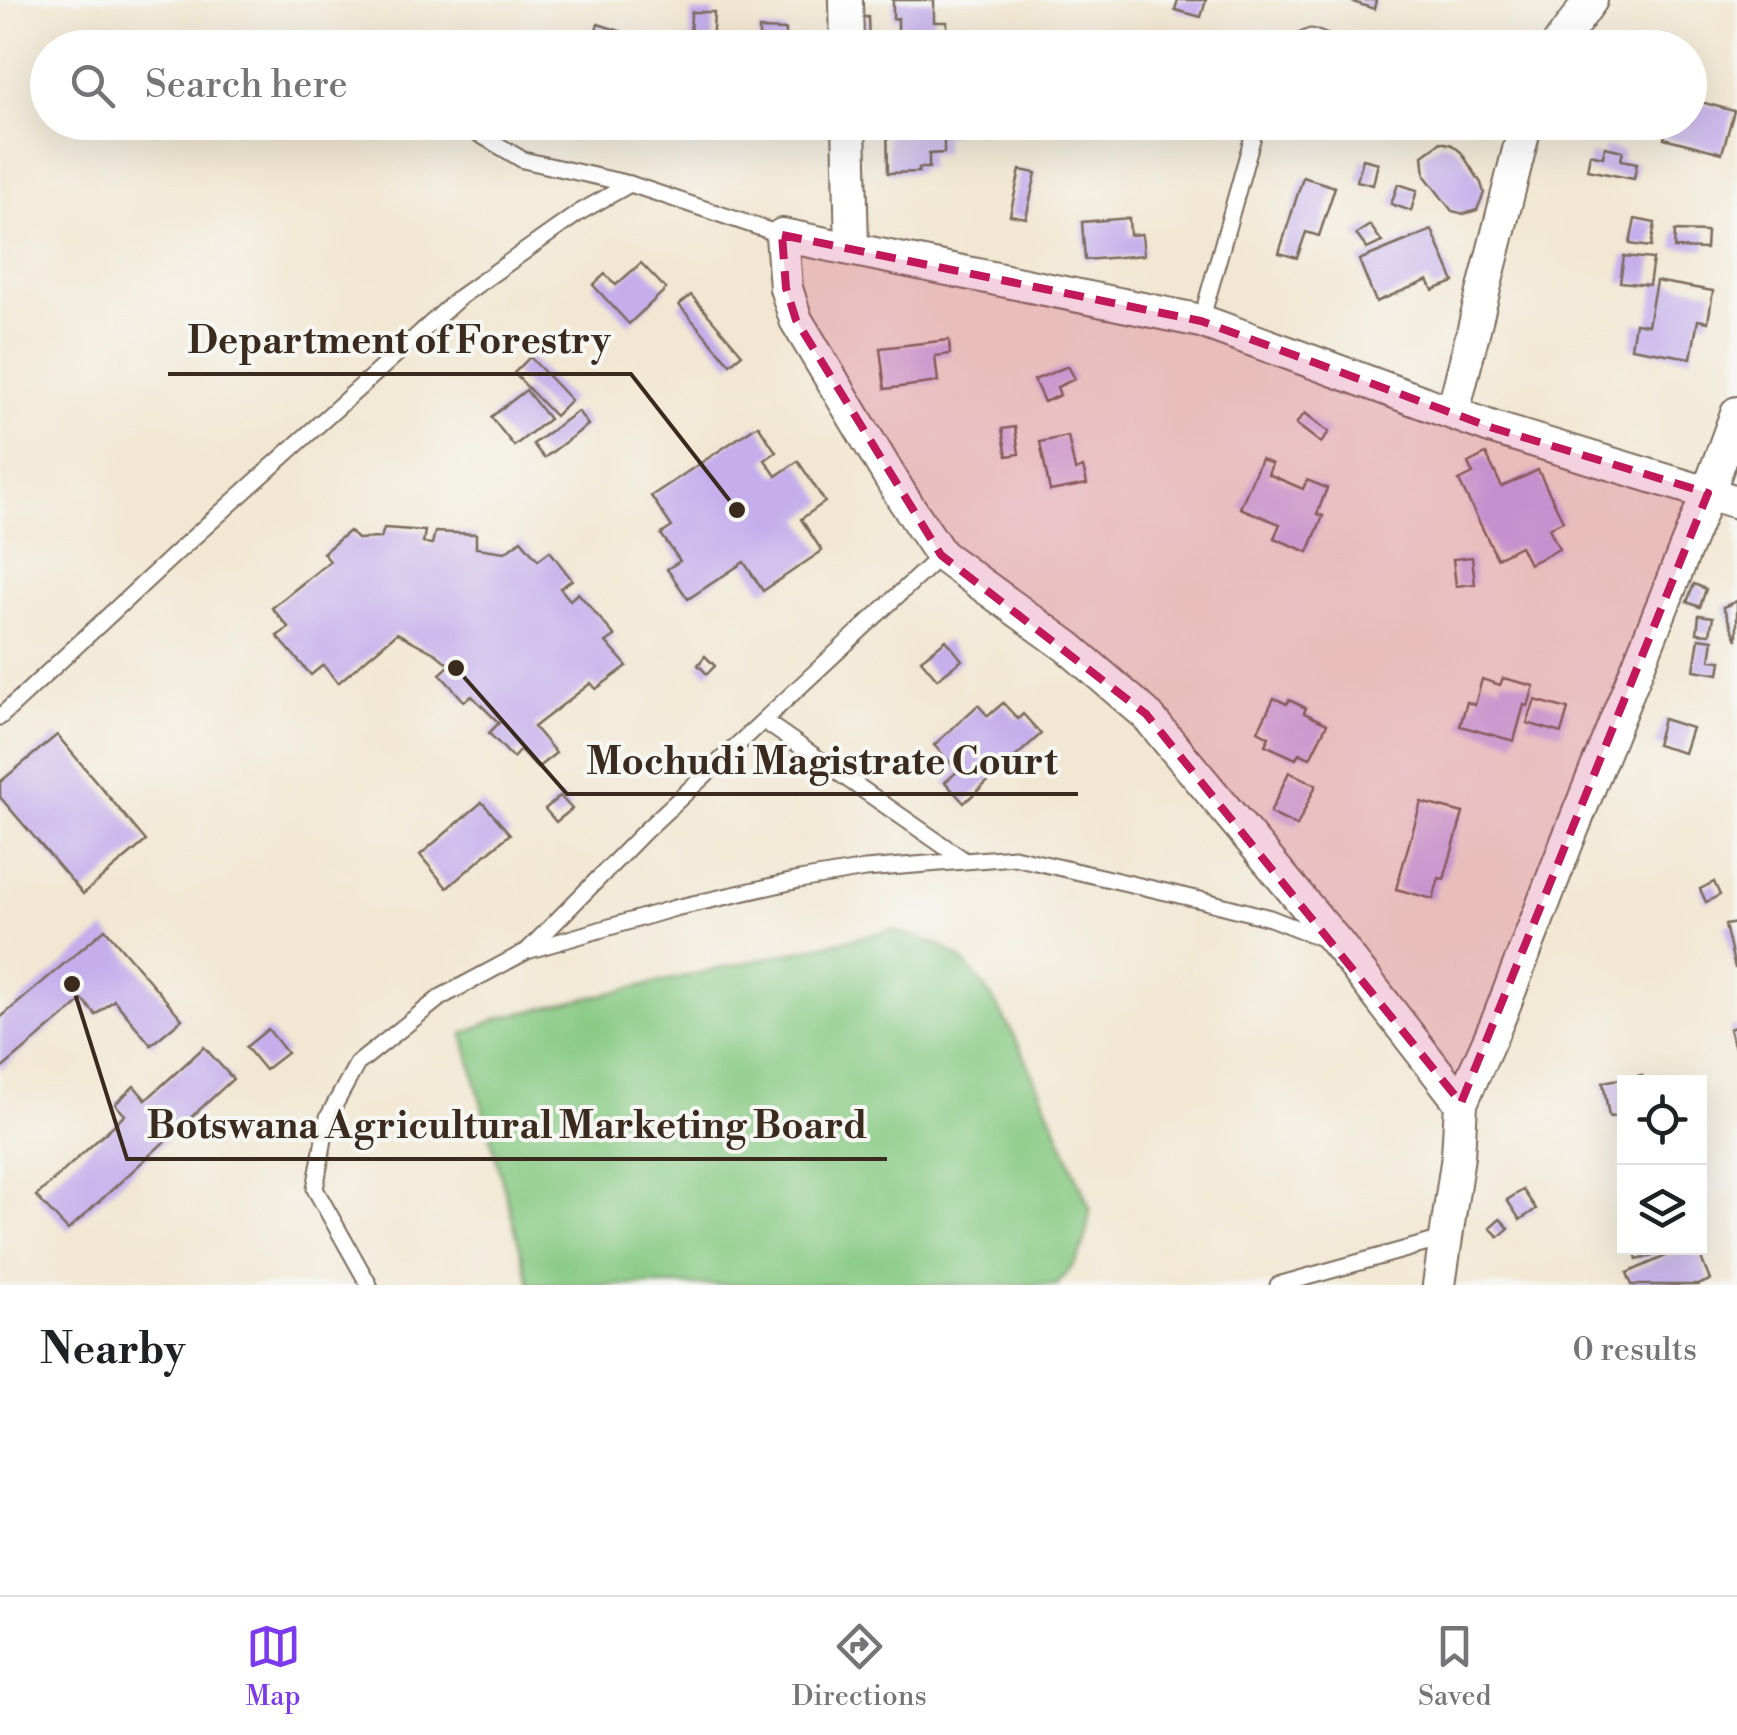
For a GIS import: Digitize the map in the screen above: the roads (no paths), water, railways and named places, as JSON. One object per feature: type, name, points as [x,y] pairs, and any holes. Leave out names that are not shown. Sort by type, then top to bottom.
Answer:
[{"type":"street","points":[[846,0],[847,30]]},
{"type":"street","points":[[1569,30],[1591,0]]},
{"type":"street","points":[[849,140],[852,250]]},
{"type":"street","points":[[1453,412],[1521,140]]},
{"type":"street","points":[[1462,1103],[1338,944],[1146,714],[1068,647],[941,555],[796,320],[786,288],[782,234],[1201,321],[1493,428],[1723,498]]},
{"type":"street","points":[[1439,1285],[1462,1103],[1566,842],[1723,498],[1737,413]]},
{"type":"lane","points":[[489,140],[522,160],[630,184],[782,234]]},
{"type":"lane","points":[[1201,321],[1252,140]]},
{"type":"lane","points":[[0,717],[460,296],[580,212],[630,184]]},
{"type":"lane","points":[[527,951],[646,830],[941,555]]},
{"type":"lane","points":[[764,721],[964,860]]},
{"type":"lane","points":[[370,1285],[315,1189],[328,1117],[358,1064],[441,997],[527,951],[675,908],[800,880],[1014,857],[1254,914],[1338,944]]},
{"type":"lane","points":[[1278,1285],[1446,1238]]},
{"type":"place","name":"Department of Forestry","points":[[737,510]]},
{"type":"place","name":"Mochudi Magistrate Court","points":[[456,668]]},
{"type":"place","name":"Botswana Agricultural Marketing Board","points":[[72,984]]}]
